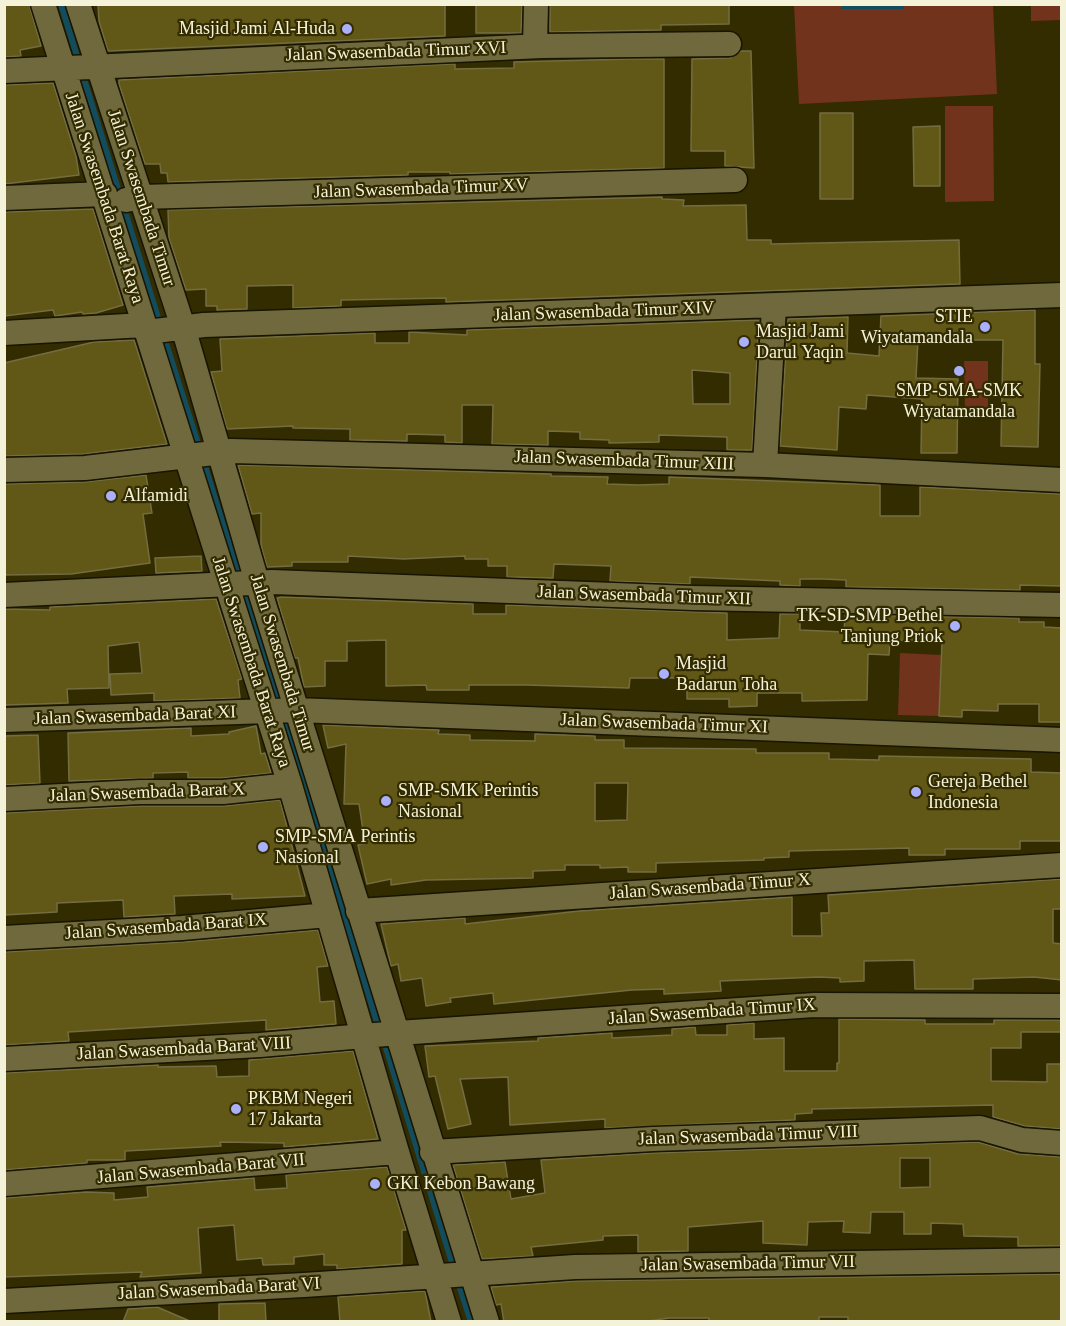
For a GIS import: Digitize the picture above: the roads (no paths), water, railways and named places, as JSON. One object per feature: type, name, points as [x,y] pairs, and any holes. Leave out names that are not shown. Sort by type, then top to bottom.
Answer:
[{"type":"street","name":"Jalan Swasembada Barat Raya","points":[[44,4],[80,68],[107,200],[160,329],[203,453],[282,710],[290,785],[328,915],[381,1034],[397,1152],[438,1276],[449,1322]]},
{"type":"street","name":"Jalan Swasembada Timur","points":[[78,4],[80,68],[140,198],[160,329],[203,453],[282,710],[358,911],[381,1034],[432,1152],[487,1322]]},
{"type":"street","points":[[535,46],[536,4]]},
{"type":"street","name":"Jalan Swasembada Timur XVI","points":[[4,71],[535,46],[729,44]]},
{"type":"street","name":"Jalan Swasembada Timur XV","points":[[4,198],[107,200],[735,180]]},
{"type":"street","name":"Jalan Swasembada Timur XIV","points":[[4,333],[1062,296]]},
{"type":"street","points":[[765,465],[774,307]]},
{"type":"street","name":"Jalan Swasembada Timur XIII","points":[[4,470],[85,468],[203,453],[765,465],[1062,480]]},
{"type":"street","name":"Jalan Swasembada Timur XII","points":[[4,595],[242,583],[693,598],[1062,605]]},
{"type":"street","name":"Jalan Swasembada Barat XI","points":[[4,720],[282,710]]},
{"type":"street","name":"Jalan Swasembada Timur XI","points":[[282,710],[1062,740]]},
{"type":"street","name":"Jalan Swasembada Barat X","points":[[4,799],[140,792],[223,792],[290,785]]},
{"type":"street","name":"Jalan Swasembada Timur X","points":[[358,911],[1062,865]]},
{"type":"street","name":"Jalan Swasembada Barat IX","points":[[4,938],[182,928],[328,915]]},
{"type":"street","name":"Jalan Swasembada Timur IX","points":[[381,1034],[814,1005],[1062,1006]]},
{"type":"street","name":"Jalan Swasembada Barat VIII","points":[[4,1059],[161,1052],[381,1034]]},
{"type":"street","name":"Jalan Swasembada Timur VIII","points":[[432,1152],[653,1139],[980,1128],[1022,1140],[1062,1143]]},
{"type":"street","name":"Jalan Swasembada Barat VII","points":[[4,1184],[397,1152]]},
{"type":"street","name":"Jalan Swasembada Timur VII","points":[[438,1276],[575,1267],[1062,1260]]},
{"type":"street","name":"Jalan Swasembada Barat VI","points":[[4,1301],[438,1276]]},
{"type":"water","points":[[841,5],[904,5],[904,9],[841,9]]},
{"type":"waterway","points":[[61,4],[79,63]]},
{"type":"waterway","points":[[82,73],[160,324]]},
{"type":"waterway","points":[[164,337],[200,450]]},
{"type":"waterway","points":[[203,460],[240,579]]},
{"type":"waterway","points":[[243,589],[279,705]]},
{"type":"waterway","points":[[282,715],[379,1029]]},
{"type":"waterway","points":[[383,1038],[454,1269]]},
{"type":"waterway","points":[[457,1279],[471,1322]]},
{"type":"place","name":"Masjid Jami Al-Huda","points":[[347,29]]},
{"type":"place","name":"STIE Wiyatamandala","points":[[985,327]]},
{"type":"place","name":"Masjid Jami Darul Yaqin","points":[[744,342]]},
{"type":"place","name":"SMP-SMA-SMK Wiyatamandala","points":[[959,371]]},
{"type":"place","name":"Alfamidi","points":[[111,496]]},
{"type":"place","name":"TK-SD-SMP Bethel Tanjung Priok","points":[[955,626]]},
{"type":"place","name":"Masjid Badarun Toha","points":[[664,674]]},
{"type":"place","name":"Gereja Bethel Indonesia","points":[[916,792]]},
{"type":"place","name":"SMP-SMK Perintis Nasional","points":[[386,801]]},
{"type":"place","name":"SMP-SMA Perintis Nasional","points":[[263,847]]},
{"type":"place","name":"PKBM Negeri 17 Jakarta","points":[[236,1109]]},
{"type":"place","name":"GKI Kebon Bawang","points":[[375,1184]]}]
